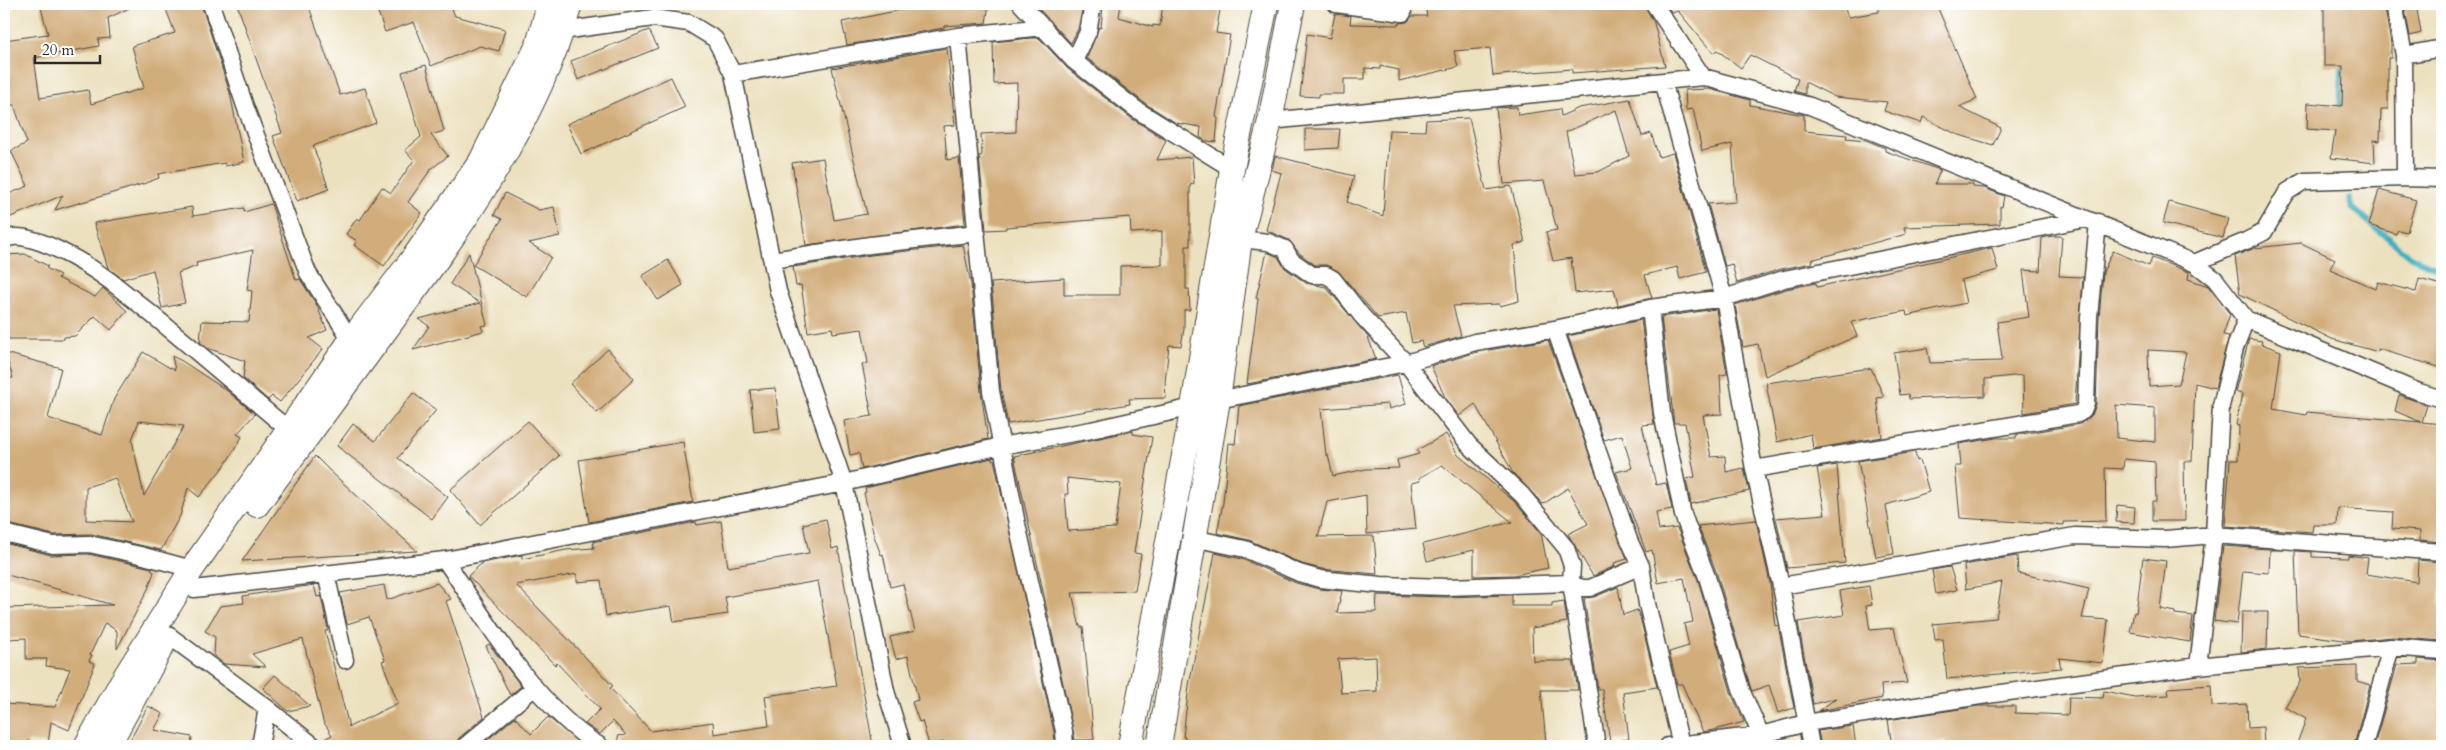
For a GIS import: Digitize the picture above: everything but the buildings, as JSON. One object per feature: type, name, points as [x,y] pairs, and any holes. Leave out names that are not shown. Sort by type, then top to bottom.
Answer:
[{"type":"main road","points":[[86,746],[121,682],[193,579],[289,430],[351,340],[414,257],[481,161],[538,45],[549,4]]},
{"type":"main road","points":[[108,746],[168,635],[193,579],[436,262],[498,167],[550,65],[570,4]]},
{"type":"main road","points":[[1130,746],[1193,407],[1232,169],[1266,4]]},
{"type":"main road","points":[[1160,746],[1193,538],[1218,400],[1240,239],[1270,122],[1293,4]]},
{"type":"street","points":[[211,4],[245,106],[308,273],[351,340]]},
{"type":"street","points":[[1021,4],[1074,60],[1137,110],[1232,169]]},
{"type":"street","points":[[1074,60],[1088,32],[1093,4]]},
{"type":"street","points":[[1336,4],[1403,13]]},
{"type":"street","points":[[1654,4],[1703,76]]},
{"type":"street","points":[[2394,4],[2404,55],[2405,178]]},
{"type":"street","points":[[562,31],[653,18],[689,23],[715,39],[733,74],[778,291],[844,483],[886,691],[903,746]]},
{"type":"street","points":[[733,74],[958,36],[1044,27]]},
{"type":"street","points":[[958,36],[991,391],[1001,446],[1064,731],[1065,746]]},
{"type":"street","points":[[2404,55],[2442,48]]},
{"type":"street","points":[[1270,122],[1703,76],[1810,106],[2194,263],[2215,278],[2246,319],[2419,392],[2442,399]]},
{"type":"street","points":[[1663,81],[1724,298],[1754,469],[1781,586],[1811,746]]},
{"type":"street","points":[[2194,263],[2246,242],[2264,232],[2287,192],[2304,181],[2405,178],[2442,179]]},
{"type":"street","points":[[1218,400],[1406,363],[1475,342],[1555,329],[1650,308],[1724,298],[1784,278],[2092,221]]},
{"type":"street","points":[[1754,469],[2078,414],[2084,411],[2086,404],[2092,221]]},
{"type":"street","points":[[772,260],[870,245],[977,233]]},
{"type":"street","points":[[5,235],[26,236],[58,250],[108,280],[289,430]]},
{"type":"street","points":[[1240,239],[1268,242],[1285,249],[1291,260],[1312,275],[1326,275],[1333,279],[1362,316],[1406,363],[1470,445],[1522,495],[1566,548],[1572,566],[1571,583],[1597,746]]},
{"type":"street","points":[[1650,308],[1662,413],[1682,515],[1707,577],[1742,692],[1761,734]]},
{"type":"street","points":[[2198,666],[2214,535],[2221,406],[2235,348],[2246,319]]},
{"type":"street","points":[[1555,329],[1629,540],[1641,566],[1675,746],[1761,734],[1806,723],[1987,695],[2198,666],[2391,647],[2442,651]]},
{"type":"street","points":[[4,533],[53,545],[89,544],[140,555],[193,579],[326,574],[445,560],[844,483],[1001,446],[1061,436],[1193,407]]},
{"type":"street","points":[[1781,586],[2075,536],[2165,539],[2214,535],[2442,552]]},
{"type":"street","points":[[1193,538],[1245,548],[1299,573],[1320,579],[1382,584],[1446,587],[1571,583],[1582,588],[1590,588],[1641,566]]},
{"type":"street","points":[[445,560],[534,688],[589,740],[600,746]]},
{"type":"street","points":[[326,574],[345,660]]},
{"type":"street","points":[[168,635],[267,708],[314,746]]},
{"type":"street","points":[[2364,746],[2391,647]]},
{"type":"street","points":[[465,746],[534,688]]},
{"type":"street","points":[[260,746],[267,708]]},
{"type":"waterway","points":[[2340,112],[2343,57]]},
{"type":"waterway","points":[[2349,198],[2352,208],[2411,257],[2442,270]]}]
